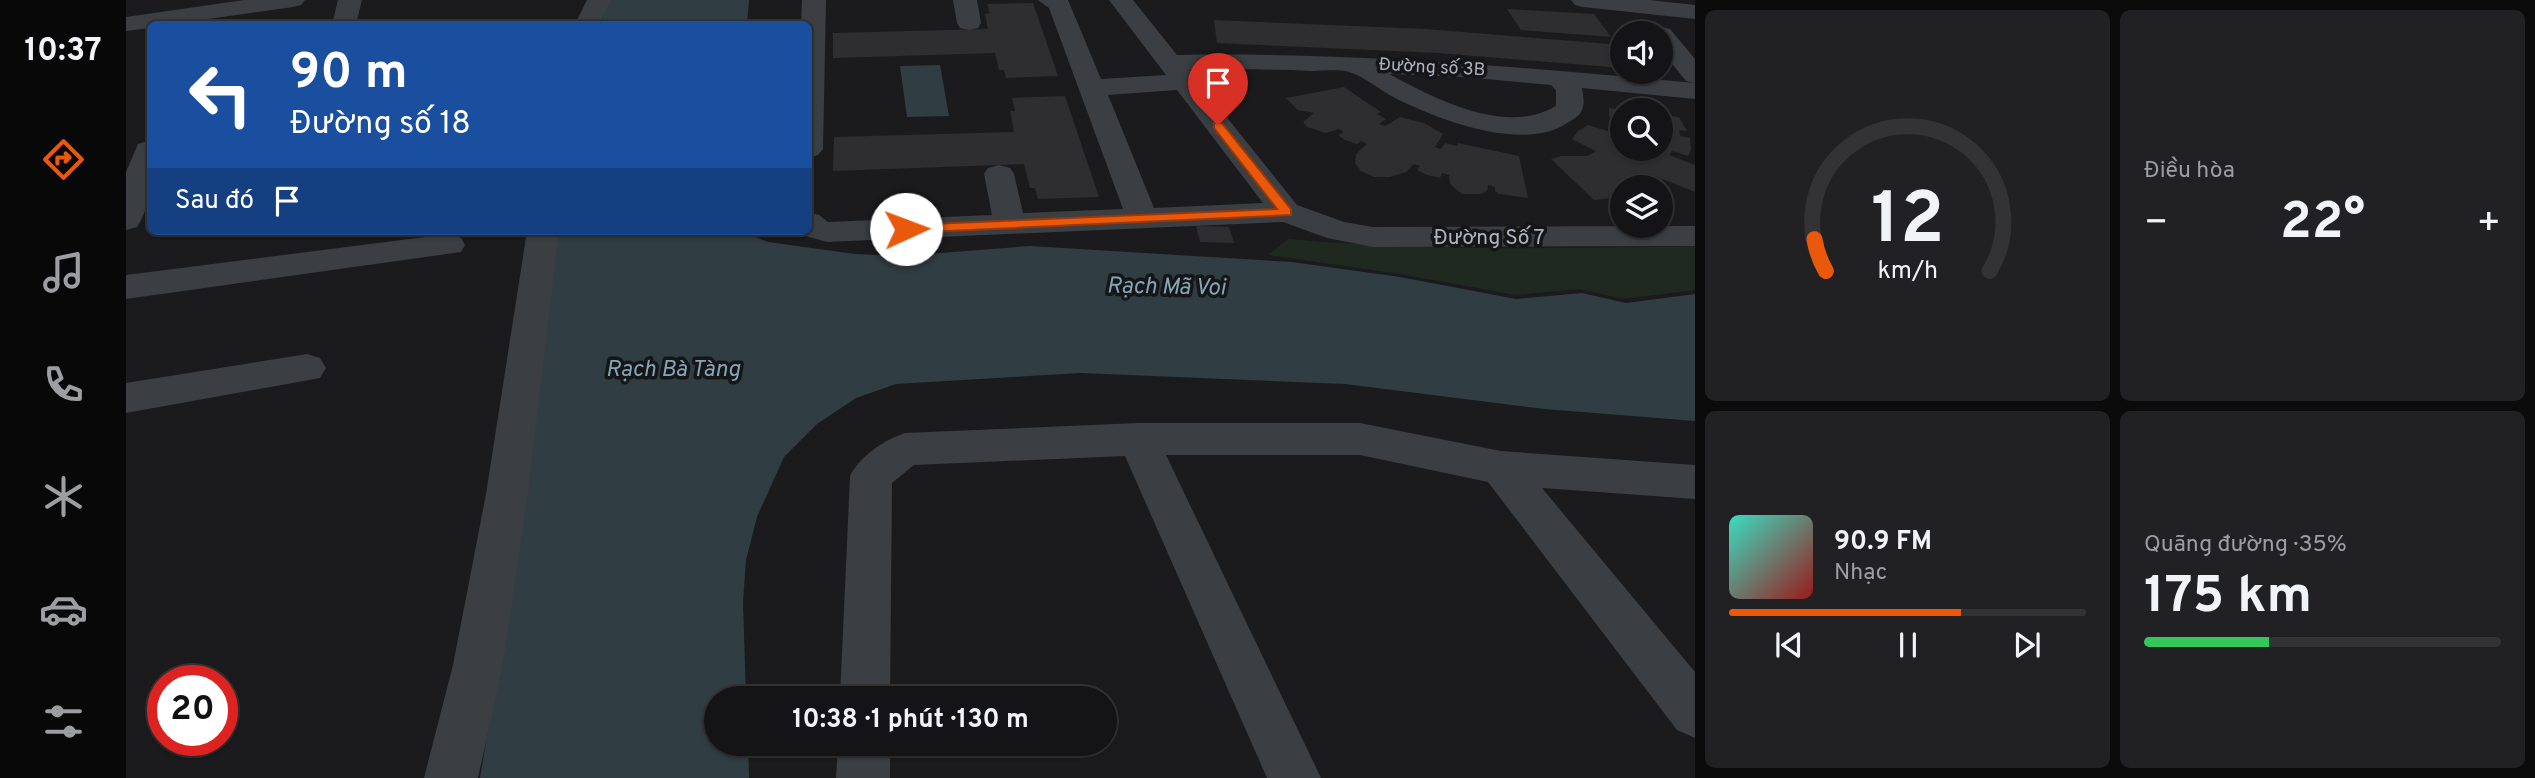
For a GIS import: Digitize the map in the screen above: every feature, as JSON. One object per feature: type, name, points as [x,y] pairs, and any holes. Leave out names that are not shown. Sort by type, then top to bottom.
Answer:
[{"type":"street","points":[[126,9],[131,0]]},
{"type":"street","points":[[126,24],[293,0]]},
{"type":"street","points":[[345,21],[351,0]]},
{"type":"street","points":[[588,21],[599,0]]},
{"type":"street","points":[[812,136],[824,96],[814,0]]},
{"type":"street","points":[[1050,0],[1059,4],[1142,218]]},
{"type":"street","points":[[1121,0],[1286,212]]},
{"type":"street","points":[[1583,0],[1695,12]]},
{"type":"street","points":[[1636,5],[1649,21]]},
{"type":"street","points":[[1673,49],[1695,75]]},
{"type":"street","name":"Đường số 3B","points":[[1093,88],[1176,72],[1265,61],[1464,69],[1695,91]]},
{"type":"street","points":[[1353,64],[1405,93],[1446,110],[1486,122],[1525,127],[1559,120],[1570,110],[1569,89],[1559,78]]},
{"type":"street","points":[[126,220],[140,159]]},
{"type":"street","points":[[999,174],[1010,225]]},
{"type":"street","points":[[812,227],[827,232],[1286,212]]},
{"type":"street","name":"Đường Số 7","points":[[1286,212],[1338,231],[1373,237],[1695,236]]},
{"type":"street","points":[[451,778],[478,665],[505,508],[542,235]]},
{"type":"street","points":[[126,288],[335,246],[449,245]]},
{"type":"street","points":[[126,398],[307,368]]},
{"type":"street","points":[[1138,439],[1294,778]]},
{"type":"street","points":[[865,686],[871,476],[905,449],[1138,439],[1360,439],[1501,468],[1695,482]]},
{"type":"street","points":[[1501,468],[1695,712]]},
{"type":"street","points":[[863,756],[863,778]]},
{"type":"shaded area","points":[[1288,239],[1441,247],[1695,246],[1695,290],[1623,299],[1580,289],[1515,295],[1400,274],[1268,255]]},
{"type":"water","points":[[608,0],[749,0],[747,21],[601,21]]},
{"type":"water","points":[[940,65],[949,116],[907,117],[900,66]]},
{"type":"water","name":"Rạch Bà Tàng","points":[[555,235],[754,235],[768,242],[855,254],[902,256],[1030,246],[1292,262],[1400,277],[1516,299],[1582,293],[1626,303],[1695,294],[1695,421],[1544,409],[1345,384],[1081,373],[896,384],[856,398],[817,424],[784,457],[757,517],[746,560],[743,602],[746,686],[704,686],[704,756],[748,756],[749,778],[480,778],[510,598]]},
{"type":"building","points":[[1033,3],[1058,76],[1006,78],[1004,70],[999,70],[995,53],[833,58],[833,33],[988,29],[985,14],[990,13],[987,4]]},
{"type":"building","points":[[1507,9],[1594,14],[1610,37],[1521,30]]},
{"type":"building","points":[[1214,20],[1426,29],[1610,44],[1610,67],[1438,53],[1217,43]]},
{"type":"building","points":[[1344,87],[1381,112],[1377,114],[1386,119],[1379,124],[1385,126],[1400,117],[1424,123],[1443,134],[1435,147],[1441,149],[1445,143],[1457,146],[1458,143],[1519,156],[1528,198],[1499,194],[1495,187],[1488,185],[1487,191],[1481,194],[1462,194],[1450,184],[1449,175],[1442,173],[1440,178],[1427,175],[1417,170],[1420,166],[1414,164],[1406,172],[1390,177],[1374,177],[1361,171],[1355,163],[1356,154],[1367,144],[1345,140],[1338,135],[1344,132],[1339,129],[1326,133],[1307,127],[1303,122],[1314,113],[1298,110],[1286,98]]},
{"type":"building","points":[[1065,96],[1099,197],[1038,199],[1035,188],[1030,188],[1024,164],[833,171],[834,137],[1014,132],[1010,111],[1015,111],[1012,98]]},
{"type":"building","points":[[1673,116],[1679,117],[1687,131],[1679,130],[1680,136],[1690,138],[1691,150],[1688,156],[1673,151]]},
{"type":"building","points":[[1588,125],[1610,132],[1610,161],[1673,161],[1673,157],[1695,165],[1695,192],[1673,183],[1673,175],[1610,175],[1610,198],[1594,200],[1551,159],[1561,156],[1587,156],[1596,151],[1572,139]]},
{"type":"building","points":[[1196,226],[1229,227],[1234,243],[1200,242]]},
{"type":"route","points":[[906,229],[1286,212],[1218,125]]},
{"type":"water label","name":"Rạch Mã Voi","points":[[1166,288]]}]
